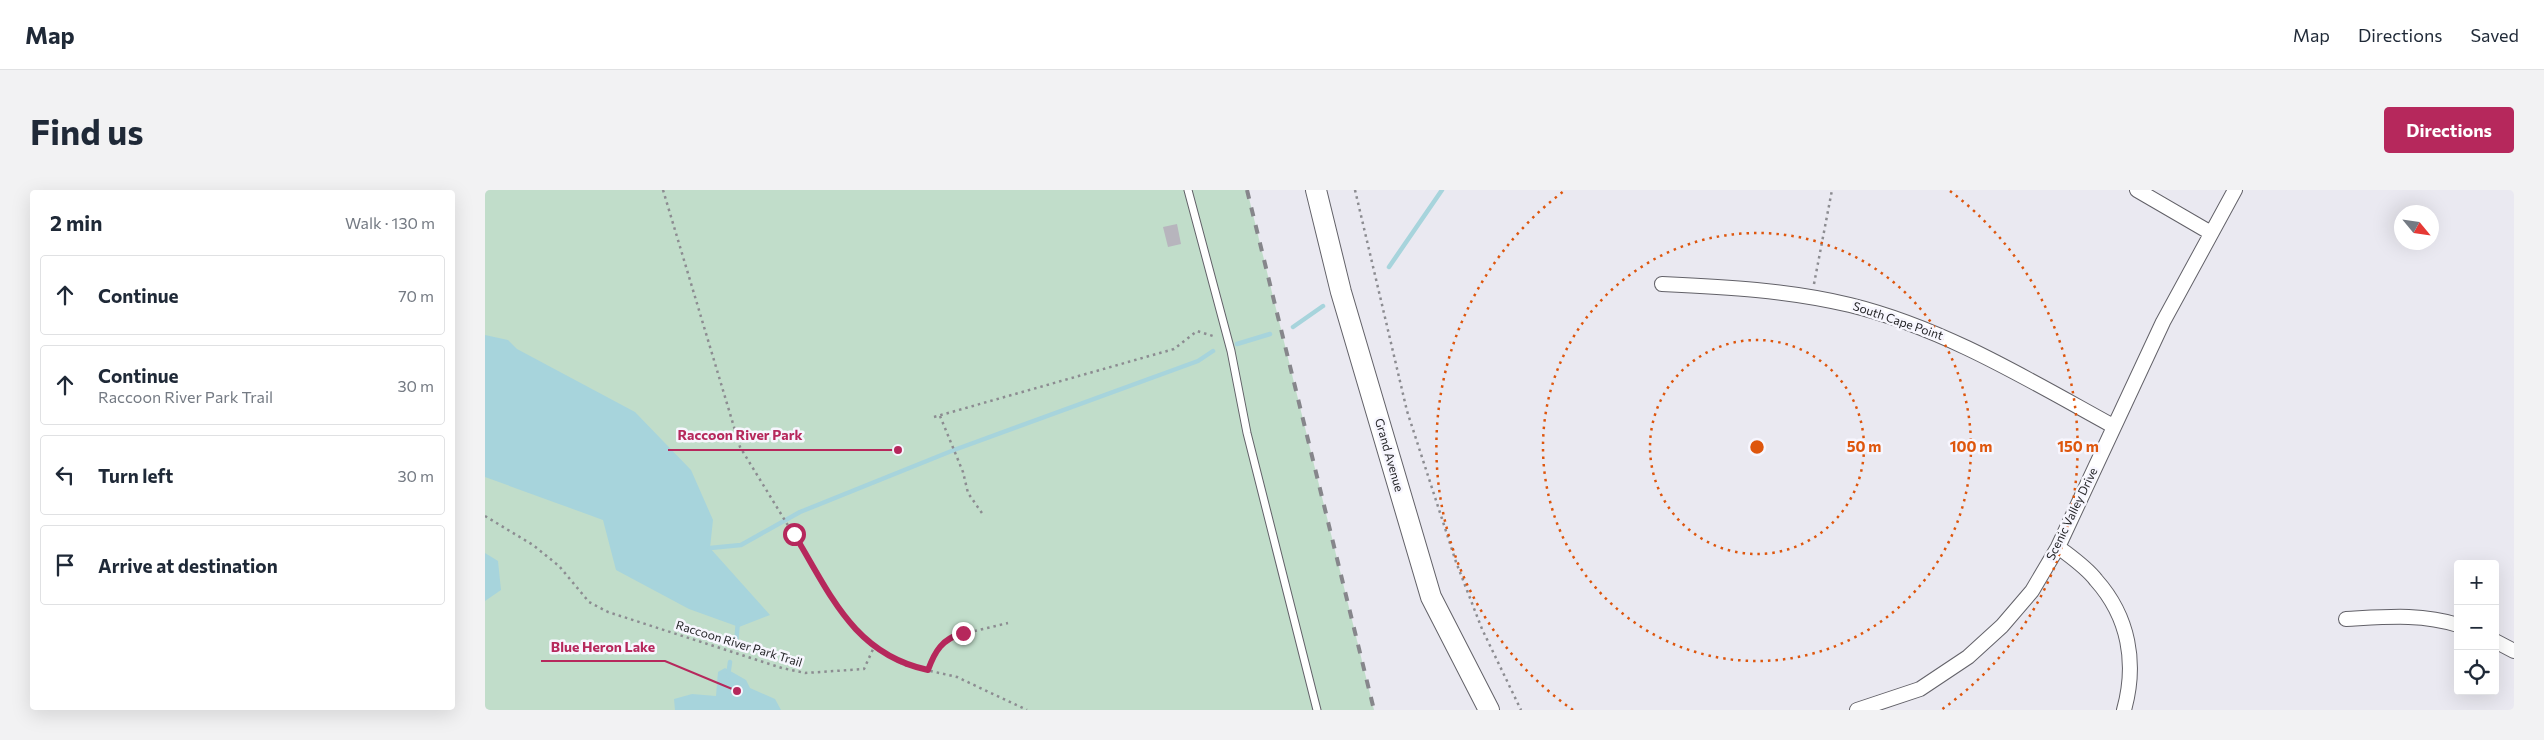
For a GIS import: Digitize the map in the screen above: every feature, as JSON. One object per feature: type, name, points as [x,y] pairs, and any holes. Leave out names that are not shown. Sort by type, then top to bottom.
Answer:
[{"type":"main road","name":"Grand Avenue","points":[[1316,190],[1341,292],[1431,597],[1489,710]]},
{"type":"street","points":[[2137,190],[2211,233]]},
{"type":"street","name":"Scenic Valley Drive","points":[[1857,710],[1920,689],[1968,657],[2002,626],[2033,591],[2058,547],[2163,322],[2235,190]]},
{"type":"street","name":"South Cape Point","points":[[1662,284],[1751,288],[1812,296],[1852,305],[1944,336],[2113,426]]},
{"type":"street","points":[[2058,547],[2095,578],[2109,595],[2120,615],[2130,652],[2131,671],[2124,710]]},
{"type":"street","points":[[2345,619],[2398,616],[2424,617],[2454,624]]},
{"type":"street","points":[[2499,643],[2514,651]]},
{"type":"lane","points":[[1188,190],[1228,340],[1247,433],[1317,710]]},
{"type":"path","points":[[663,190],[740,447],[841,612],[867,642],[904,665],[928,670],[982,687],[1027,710]]},
{"type":"path","points":[[1355,190],[1407,411],[1456,562],[1482,628],[1521,710]]},
{"type":"path","points":[[1812,296],[1832,190]]},
{"type":"path","points":[[934,417],[1174,349],[1197,331],[1228,340]]},
{"type":"path","points":[[940,416],[963,472],[968,493],[984,516]]},
{"type":"path","name":"Raccoon River Park Trail","points":[[485,516],[533,545],[559,566],[589,602],[608,612],[782,668],[805,673],[864,669],[874,647]]},
{"type":"path","points":[[928,670],[935,651],[946,640],[953,636],[1008,623]]},
{"type":"green space","points":[[485,190],[1247,190],[1374,710],[485,710]]},
{"type":"water","points":[[485,335],[508,340],[517,349],[635,412],[691,470],[713,520],[710,548],[770,615],[739,627],[689,609],[616,570],[603,520],[485,477]]},
{"type":"water","points":[[485,553],[498,561],[501,590],[485,601]]},
{"type":"water","points":[[725,668],[746,680],[750,688],[775,699],[781,710],[675,710],[674,699],[692,694],[716,696],[718,672]]},
{"type":"building","points":[[1177,224],[1181,244],[1168,247],[1163,227]]},
{"type":"waterway","points":[[1389,267],[1442,190]]},
{"type":"waterway","points":[[1293,327],[1323,306]]},
{"type":"waterway","points":[[1237,344],[1270,334]]},
{"type":"waterway","points":[[709,551],[710,548],[741,545],[800,512],[954,450],[1198,361],[1213,351]]},
{"type":"waterway","points":[[736,644],[738,621]]},
{"type":"waterway","points":[[728,676],[730,662]]},
{"type":"railway","points":[[1247,190],[1374,710]]},
{"type":"place","name":"Raccoon River Park","points":[[898,450]]},
{"type":"place","name":"Blue Heron Lake","points":[[737,691]]},
{"type":"route","points":[[794,534],[841,612],[857,632],[867,642],[904,665],[928,670],[935,651],[946,640],[963,633]]}]
